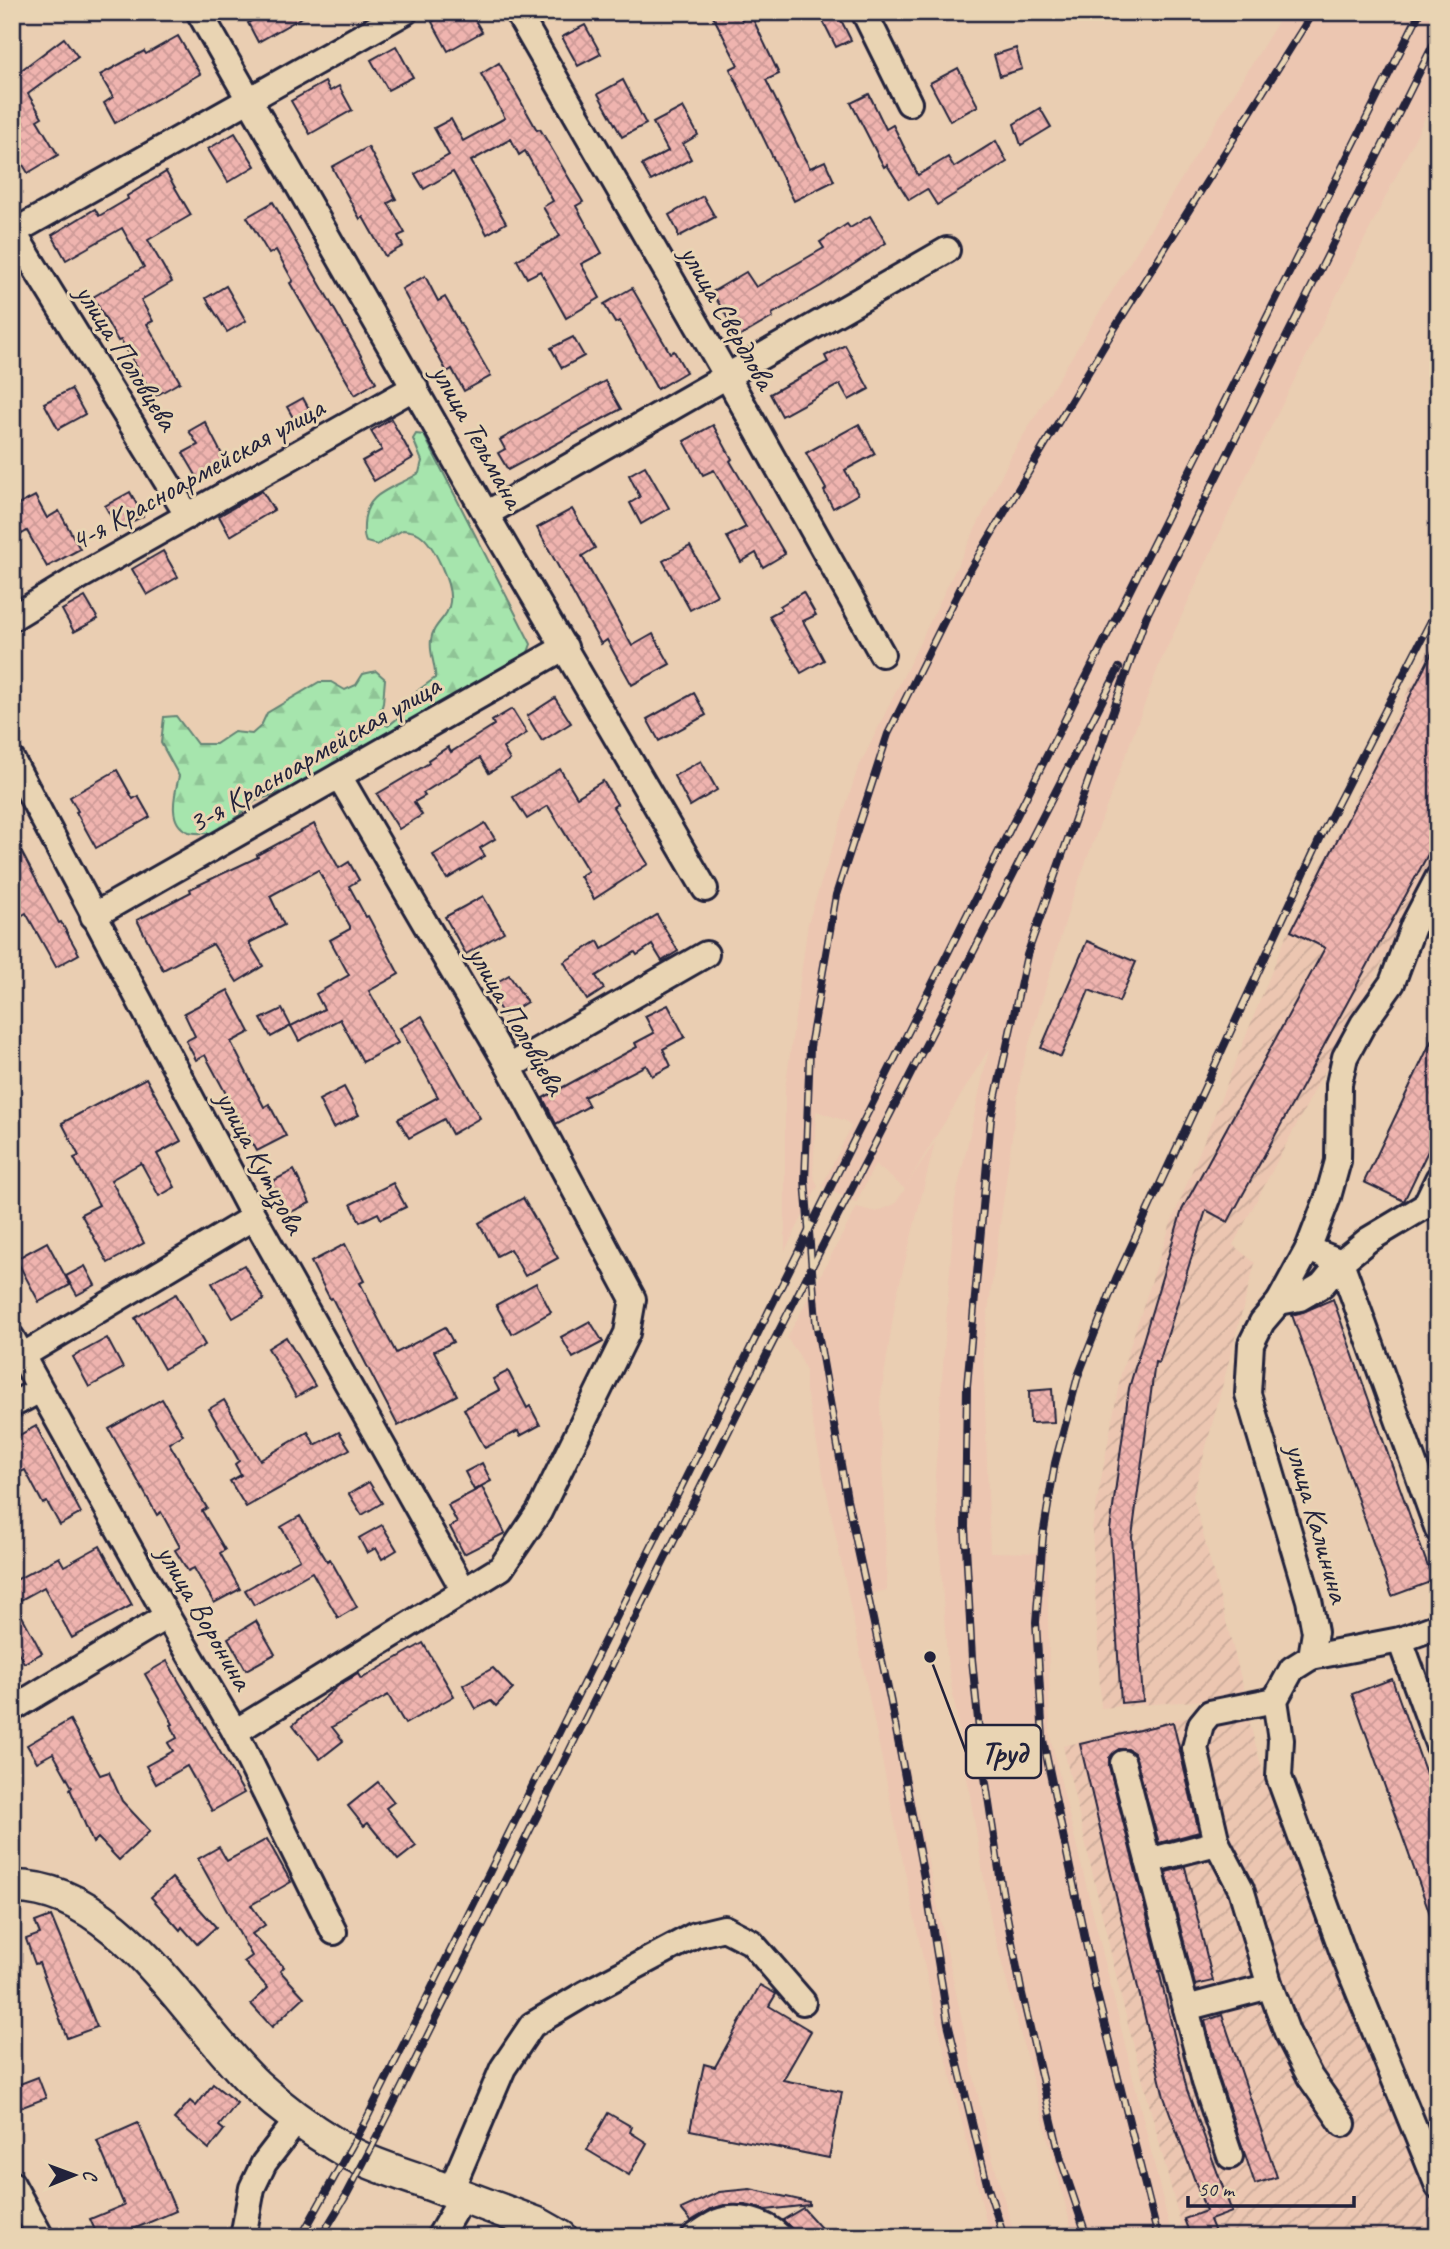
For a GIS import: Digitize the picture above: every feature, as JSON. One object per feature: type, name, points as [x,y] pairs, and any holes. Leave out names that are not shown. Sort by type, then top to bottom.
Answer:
[{"type":"main road","points":[[12,1887],[58,1895],[101,1917],[137,1949],[255,2084],[338,2147],[378,2165],[538,2224],[561,2237]]},
{"type":"street","name":"улица Тельмана","points":[[199,12],[486,514],[705,889]]},
{"type":"street","points":[[13,232],[405,12]]},
{"type":"street","name":"улица Свердлова","points":[[517,12],[728,378],[882,654]]},
{"type":"street","points":[[864,12],[909,103]]},
{"type":"street","name":"улица Половцева","points":[[13,232],[188,516]]},
{"type":"street","points":[[486,514],[728,378],[947,250]]},
{"type":"street","name":"4-я Красноармейская улица","points":[[12,618],[415,387]]},
{"type":"street","name":"3-я Красноармейская улица","points":[[93,916],[565,647]]},
{"type":"street","name":"улица Кутузова","points":[[12,760],[18,787],[93,916],[254,1217],[463,1589]]},
{"type":"street","name":"улица Половцева","points":[[339,776],[509,1067],[634,1299],[627,1333],[540,1512],[501,1567],[463,1589]]},
{"type":"street","name":"улица Калинина","points":[[1311,1657],[1315,1632],[1309,1600],[1248,1394],[1251,1345],[1262,1322],[1279,1302],[1308,1249],[1328,1197],[1338,1161],[1339,1084],[1345,1057],[1363,1024],[1392,983],[1414,924],[1438,878]]},
{"type":"street","points":[[509,1067],[706,954]]},
{"type":"street","points":[[1279,1302],[1300,1298],[1322,1285],[1341,1262],[1368,1240],[1425,1206],[1438,1179]]},
{"type":"street","points":[[17,1347],[254,1217]]},
{"type":"street","points":[[1308,1249],[1341,1262],[1438,1530]]},
{"type":"street","name":"улица Воронина","points":[[17,1347],[235,1732],[334,1932]]},
{"type":"street","points":[[12,1405],[40,1390]]},
{"type":"street","points":[[235,1732],[463,1589]]},
{"type":"street","points":[[12,1709],[167,1616]]},
{"type":"street","points":[[1438,1626],[1400,1640],[1311,1657],[1292,1669],[1275,1700],[1281,1740],[1279,1777],[1343,1952],[1438,2186]]},
{"type":"street","points":[[1400,1640],[1438,1744]]},
{"type":"street","points":[[1275,1700],[1210,1713],[1201,1724],[1195,1748],[1217,1843],[1241,1889],[1287,2032],[1310,2077],[1343,2124]]},
{"type":"street","points":[[1123,1763],[1205,2082],[1230,2156]]},
{"type":"street","points":[[1148,1861],[1217,1843]]},
{"type":"street","points":[[439,2237],[503,2068],[532,2025],[695,1934],[724,1928],[751,1942],[803,2002]]},
{"type":"street","points":[[1186,2008],[1270,1986]]},
{"type":"street","points":[[243,2237],[252,2188],[264,2163],[298,2119]]},
{"type":"street","points":[[12,2184],[41,2237]]},
{"type":"street","points":[[694,2237],[720,2221],[747,2220],[766,2225],[780,2237]]},
{"type":"shaded area","points":[[1284,12],[1438,12],[1438,92],[1240,489],[1159,665],[1071,902],[1021,1071],[983,1348],[990,1552],[1047,1553],[1050,1737],[1172,2237],[1074,2237],[992,1926],[947,1659],[935,1476],[955,1200],[989,1049],[907,1184],[935,1142],[896,1298],[880,1402],[887,1590],[871,1594],[988,2143],[1015,2237],[990,2237],[928,1983],[806,1391],[806,1371],[787,1338],[857,1207],[876,1212],[895,1204],[905,1189],[875,1164],[856,1203],[822,1186],[851,1127],[846,1121],[816,1111],[813,1175],[818,1186],[785,1251],[785,1090],[808,923],[857,771],[1012,454]]},
{"type":"shaded area","points":[[1438,631],[1438,856],[1233,1245],[1255,1263],[1193,1496],[1246,1697],[1101,1708],[1092,1528],[1121,1373],[1170,1226],[1283,943]]},
{"type":"shaded area","points":[[1247,1713],[1267,1787],[1335,1953],[1400,2099],[1438,2217],[1438,2237],[1184,2237],[1122,2001],[1063,1746],[1176,1719]]},
{"type":"green space","points":[[416,434],[424,435],[531,644],[527,655],[382,751],[358,749],[351,752],[307,783],[255,801],[218,833],[192,833],[182,828],[177,822],[174,807],[179,776],[161,743],[164,717],[176,716],[197,744],[216,744],[234,732],[252,734],[261,726],[267,713],[319,682],[331,682],[345,690],[356,685],[363,674],[376,671],[385,679],[378,720],[388,726],[404,713],[412,695],[435,678],[432,634],[450,602],[441,565],[425,539],[417,533],[403,530],[377,545],[366,542],[364,534],[366,513],[376,497],[419,473],[422,461],[413,439]]},
{"type":"building","points":[[267,12],[311,12],[258,42],[248,23]]},
{"type":"building","points":[[450,12],[470,12],[482,32],[448,51],[432,22]]},
{"type":"building","points":[[711,12],[738,12],[742,20],[751,15],[779,74],[766,80],[801,152],[810,168],[825,161],[834,181],[794,201],[730,69],[738,65]]},
{"type":"building","points":[[837,12],[851,40],[836,47],[821,17]]},
{"type":"building","points":[[585,25],[601,54],[578,66],[562,37]]},
{"type":"building","points":[[178,36],[200,74],[115,123],[104,103],[113,97],[100,75]]},
{"type":"building","points":[[64,38],[78,57],[28,94],[42,117],[37,120],[58,155],[28,173],[12,147],[12,68],[16,74]]},
{"type":"building","points":[[396,46],[413,77],[388,90],[371,60]]},
{"type":"building","points":[[1016,48],[1022,69],[1000,76],[994,55]]},
{"type":"building","points":[[499,63],[537,130],[540,129],[583,202],[576,206],[602,253],[581,264],[600,298],[566,318],[540,271],[527,278],[517,260],[560,236],[543,207],[553,201],[525,151],[519,155],[511,139],[471,161],[506,223],[487,234],[453,172],[424,189],[415,174],[449,155],[434,128],[451,119],[463,141],[505,118],[481,74]]},
{"type":"building","points":[[958,68],[978,106],[950,121],[930,83]]},
{"type":"building","points":[[623,80],[646,124],[622,137],[598,94]]},
{"type":"building","points":[[325,82],[330,91],[339,86],[352,110],[310,134],[291,101]]},
{"type":"building","points":[[869,94],[886,129],[893,125],[918,175],[948,157],[954,167],[996,141],[1007,162],[937,205],[927,189],[909,200],[887,165],[884,167],[851,103]]},
{"type":"building","points":[[683,107],[698,135],[683,144],[691,159],[651,181],[642,165],[668,151],[653,123]]},
{"type":"building","points":[[1040,108],[1051,127],[1021,145],[1014,124]]},
{"type":"building","points":[[235,133],[255,166],[228,182],[208,149]]},
{"type":"building","points":[[368,147],[396,199],[388,203],[405,233],[398,236],[403,246],[385,256],[363,217],[360,219],[332,167]]},
{"type":"building","points":[[166,172],[191,215],[148,240],[172,282],[141,300],[153,321],[147,324],[180,382],[154,397],[93,297],[144,267],[122,228],[66,260],[52,235],[95,209],[99,216]]},
{"type":"building","points":[[703,196],[715,217],[678,237],[669,215]]},
{"type":"building","points":[[273,202],[376,382],[355,395],[290,283],[293,281],[276,250],[269,254],[247,217]]},
{"type":"building","points":[[870,216],[886,243],[739,337],[712,292],[746,272],[756,287],[824,248],[820,242],[847,224],[850,228]]},
{"type":"building","points":[[425,276],[438,301],[445,297],[491,376],[464,391],[452,369],[447,372],[402,289]]},
{"type":"building","points":[[226,286],[246,321],[227,332],[206,298]]},
{"type":"building","points":[[632,288],[670,353],[674,351],[686,372],[657,389],[620,321],[615,323],[604,304]]},
{"type":"building","points":[[573,337],[584,356],[562,368],[551,348]]},
{"type":"building","points":[[845,345],[869,389],[849,400],[840,384],[782,416],[770,394],[828,362],[825,356]]},
{"type":"building","points":[[605,381],[621,409],[508,470],[498,453],[505,449],[500,440]]},
{"type":"building","points":[[71,389],[85,414],[58,429],[44,403]]},
{"type":"building","points":[[303,398],[314,418],[299,428],[287,407]]},
{"type":"building","points":[[391,419],[413,458],[374,481],[362,461],[382,450],[371,431]]},
{"type":"building","points":[[205,422],[228,466],[200,482],[183,453],[198,445],[189,431]]},
{"type":"building","points":[[859,424],[875,454],[845,470],[858,494],[833,508],[806,453]]},
{"type":"building","points":[[713,425],[732,459],[730,461],[785,554],[763,567],[756,553],[741,562],[727,537],[746,527],[714,470],[703,475],[684,441]]},
{"type":"building","points":[[645,466],[669,508],[641,524],[630,503],[640,497],[629,475]]},
{"type":"building","points":[[262,491],[274,510],[230,536],[219,516]]},
{"type":"building","points":[[130,492],[143,516],[118,529],[105,506]]},
{"type":"building","points":[[35,496],[47,518],[59,511],[80,549],[47,567],[27,531],[22,534],[19,529],[12,533],[12,508]]},
{"type":"building","points":[[572,509],[595,548],[582,556],[632,646],[653,634],[670,664],[632,685],[607,640],[601,644],[537,528]]},
{"type":"building","points":[[690,546],[717,595],[690,610],[663,561]]},
{"type":"building","points":[[163,551],[178,577],[147,595],[132,569]]},
{"type":"building","points":[[803,592],[816,615],[803,621],[824,660],[801,673],[769,616]]},
{"type":"building","points":[[85,597],[98,619],[74,632],[62,610]]},
{"type":"building","points":[[1438,641],[1438,836],[1228,1222],[1206,1210],[1159,1363],[1155,1362],[1132,1537],[1143,1701],[1121,1703],[1110,1530],[1129,1388],[1182,1210],[1325,948],[1291,931]]},
{"type":"building","points":[[694,693],[706,715],[659,741],[647,719]]},
{"type":"building","points":[[555,698],[571,723],[542,741],[527,716]]},
{"type":"building","points":[[512,709],[527,733],[503,748],[510,760],[489,773],[480,758],[423,793],[425,796],[414,802],[422,815],[399,829],[377,794],[429,763],[428,760],[448,747],[451,752],[494,725],[492,721]]},
{"type":"building","points":[[701,761],[717,790],[690,806],[674,776]]},
{"type":"building","points":[[560,769],[577,797],[603,781],[617,804],[613,807],[648,864],[594,899],[580,876],[588,871],[548,806],[527,819],[513,797]]},
{"type":"building","points":[[117,770],[133,799],[138,796],[150,817],[96,848],[70,797]]},
{"type":"building","points":[[485,823],[495,839],[480,848],[485,856],[447,879],[433,855]]},
{"type":"building","points":[[314,824],[339,868],[349,862],[359,880],[349,886],[399,974],[369,991],[398,1043],[363,1062],[340,1019],[299,1041],[291,1026],[324,1009],[316,994],[349,975],[330,940],[350,929],[350,926],[318,870],[270,896],[284,925],[249,943],[263,966],[237,982],[213,944],[163,970],[137,920],[191,892],[190,889],[258,857],[257,855]]},
{"type":"building","points":[[12,834],[59,923],[61,922],[79,954],[56,967],[26,913],[12,921]]},
{"type":"building","points":[[483,896],[504,932],[466,954],[445,917]]},
{"type":"building","points":[[657,915],[678,951],[662,961],[652,945],[637,955],[635,952],[596,976],[604,989],[587,1000],[564,962],[598,941],[602,949]]},
{"type":"building","points":[[1087,941],[1136,962],[1119,1002],[1089,990],[1061,1057],[1041,1048]]},
{"type":"building","points":[[509,975],[527,1002],[504,1016],[487,988]]},
{"type":"building","points":[[228,990],[250,1032],[231,1042],[264,1107],[269,1104],[286,1136],[257,1151],[205,1055],[196,1060],[186,1041],[195,1036],[184,1013]]},
{"type":"building","points":[[668,1005],[685,1037],[663,1049],[671,1066],[652,1076],[646,1065],[584,1097],[589,1106],[556,1124],[543,1098],[637,1047],[635,1043],[654,1033],[645,1016]]},
{"type":"building","points":[[282,1009],[291,1026],[271,1037],[261,1019]]},
{"type":"building","points":[[422,1016],[480,1118],[452,1134],[444,1119],[409,1138],[398,1119],[438,1097],[400,1028]]},
{"type":"building","points":[[1438,1027],[1438,1130],[1404,1201],[1364,1182]]},
{"type":"building","points":[[146,1078],[181,1141],[157,1154],[175,1187],[159,1196],[141,1163],[111,1180],[144,1243],[108,1263],[81,1214],[99,1205],[74,1158],[79,1156],[62,1123]]},
{"type":"building","points":[[344,1087],[359,1115],[333,1128],[319,1100]]},
{"type":"building","points":[[294,1170],[310,1203],[287,1214],[271,1182]]},
{"type":"building","points":[[393,1183],[406,1207],[381,1219],[378,1213],[360,1222],[351,1204]]},
{"type":"building","points":[[523,1198],[558,1258],[525,1276],[510,1249],[497,1256],[479,1223]]},
{"type":"building","points":[[47,1242],[70,1285],[39,1302],[16,1259]]},
{"type":"building","points":[[345,1244],[364,1281],[360,1283],[396,1353],[445,1327],[453,1342],[434,1351],[457,1395],[398,1426],[311,1262]]},
{"type":"building","points":[[244,1265],[264,1300],[233,1318],[212,1283]]},
{"type":"building","points":[[85,1266],[95,1285],[77,1295],[66,1276]]},
{"type":"building","points":[[536,1283],[551,1312],[512,1334],[496,1305]]},
{"type":"building","points":[[176,1294],[205,1345],[164,1369],[135,1318]]},
{"type":"building","points":[[1333,1299],[1433,1581],[1392,1596],[1292,1315]]},
{"type":"building","points":[[590,1321],[603,1342],[573,1358],[561,1337]]},
{"type":"building","points":[[286,1337],[315,1386],[296,1397],[268,1348]]},
{"type":"building","points":[[107,1338],[123,1368],[89,1387],[73,1357]]},
{"type":"building","points":[[508,1371],[527,1408],[530,1406],[540,1425],[520,1436],[518,1431],[485,1448],[464,1409],[499,1390],[493,1379]]},
{"type":"building","points":[[1052,1389],[1054,1422],[1030,1423],[1029,1391]]},
{"type":"building","points":[[162,1399],[183,1435],[169,1443],[207,1508],[202,1511],[225,1550],[220,1553],[240,1589],[214,1603],[194,1568],[188,1571],[175,1550],[180,1547],[161,1512],[157,1515],[109,1429]]},
{"type":"building","points":[[224,1400],[260,1460],[308,1432],[315,1445],[339,1432],[350,1449],[246,1507],[230,1481],[241,1475],[235,1464],[239,1461],[209,1409]]},
{"type":"building","points":[[36,1426],[81,1513],[60,1525],[47,1502],[43,1504],[25,1470],[21,1472],[12,1456],[12,1439]]},
{"type":"building","points":[[482,1463],[491,1481],[474,1490],[465,1472]]},
{"type":"building","points":[[369,1482],[382,1503],[362,1515],[349,1494]]},
{"type":"building","points":[[482,1487],[505,1533],[464,1554],[450,1527],[457,1523],[448,1505]]},
{"type":"building","points":[[300,1516],[327,1561],[330,1559],[357,1607],[338,1618],[312,1572],[254,1605],[245,1590],[300,1559],[281,1527]]},
{"type":"building","points":[[382,1525],[397,1550],[382,1559],[376,1548],[367,1553],[359,1538]]},
{"type":"building","points":[[100,1546],[132,1605],[72,1638],[44,1587],[15,1603],[42,1653],[24,1663],[12,1641],[12,1582],[59,1557],[64,1566]]},
{"type":"building","points":[[256,1621],[275,1654],[246,1670],[228,1638]]},
{"type":"building","points":[[423,1643],[454,1696],[405,1724],[388,1695],[332,1727],[343,1741],[320,1759],[293,1725],[339,1685],[358,1674],[361,1679]]},
{"type":"building","points":[[167,1661],[244,1793],[212,1811],[187,1766],[156,1784],[146,1766],[173,1751],[168,1743],[177,1738],[171,1725],[173,1724],[145,1674]]},
{"type":"building","points":[[493,1668],[513,1689],[496,1706],[491,1701],[476,1709],[463,1685]]},
{"type":"building","points":[[1392,1679],[1438,1807],[1438,1927],[1435,1928],[1352,1694]]},
{"type":"building","points":[[70,1720],[100,1775],[109,1772],[122,1801],[150,1831],[119,1860],[98,1838],[93,1843],[70,1789],[72,1787],[53,1753],[37,1762],[27,1745]]},
{"type":"building","points":[[1173,1722],[1199,1832],[1159,1843],[1134,1753],[1128,1749],[1119,1749],[1109,1758],[1109,1766],[1161,1971],[1187,2090],[1232,2212],[1210,2220],[1217,2237],[1191,2237],[1184,2219],[1206,2211],[1164,2097],[1080,1744]]},
{"type":"building","points":[[378,1782],[394,1802],[386,1808],[416,1846],[398,1860],[368,1823],[364,1826],[348,1806]]},
{"type":"building","points":[[267,1839],[291,1882],[251,1905],[265,1925],[252,1934],[284,1967],[280,1971],[304,1997],[272,2027],[251,2004],[268,1988],[244,1962],[252,1956],[198,1859],[219,1847],[227,1861]]},
{"type":"building","points":[[1185,1867],[1213,1981],[1195,1985],[1166,1872]]},
{"type":"building","points":[[172,1878],[216,1927],[197,1944],[182,1927],[180,1930],[151,1897]]},
{"type":"building","points":[[51,1916],[97,2027],[67,2038],[39,1963],[35,1964],[26,1939],[40,1934],[35,1922]]},
{"type":"building","points":[[760,1985],[776,1994],[769,2006],[811,2031],[783,2080],[842,2092],[829,2158],[690,2130],[704,2064],[715,2067]]},
{"type":"building","points":[[1222,2015],[1277,2177],[1255,2184],[1219,2078],[1205,2021]]},
{"type":"building","points":[[38,2077],[46,2098],[12,2111],[12,2087]]},
{"type":"building","points":[[213,2084],[237,2103],[219,2126],[224,2130],[209,2149],[174,2119],[190,2101],[196,2106]]},
{"type":"building","points":[[608,2113],[632,2127],[630,2132],[647,2143],[629,2175],[587,2150]]},
{"type":"building","points":[[138,2123],[176,2211],[115,2237],[98,2237],[90,2219],[124,2205],[97,2141]]},
{"type":"building","points":[[750,2189],[809,2202],[809,2205],[766,2210],[745,2205],[724,2205],[691,2221],[681,2209],[719,2192]]},
{"type":"building","points":[[803,2208],[829,2237],[794,2237],[794,2231],[783,2220]]},
{"type":"railway","points":[[1004,2237],[988,2188],[948,2023],[928,1899],[890,1698],[847,1499],[816,1322],[805,1180],[810,1047],[836,895],[888,734],[967,575],[1108,339],[1313,12]]},
{"type":"railway","points":[[301,2237],[364,2124],[1420,12]]},
{"type":"railway","points":[[1087,2237],[1061,2160],[1022,1994],[1002,1890],[981,1750],[972,1659],[965,1527],[967,1386],[991,1118],[1027,955],[1146,617],[1438,35]]},
{"type":"railway","points":[[1158,2237],[1094,1982],[1043,1740],[1036,1622],[1043,1536],[1055,1463],[1078,1376],[1116,1279],[1324,830],[1438,607]]},
{"type":"railway","points":[[321,2237],[379,2133],[765,1358],[1119,668]]},
{"type":"place","name":"Труд","points":[[930,1657]]}]
